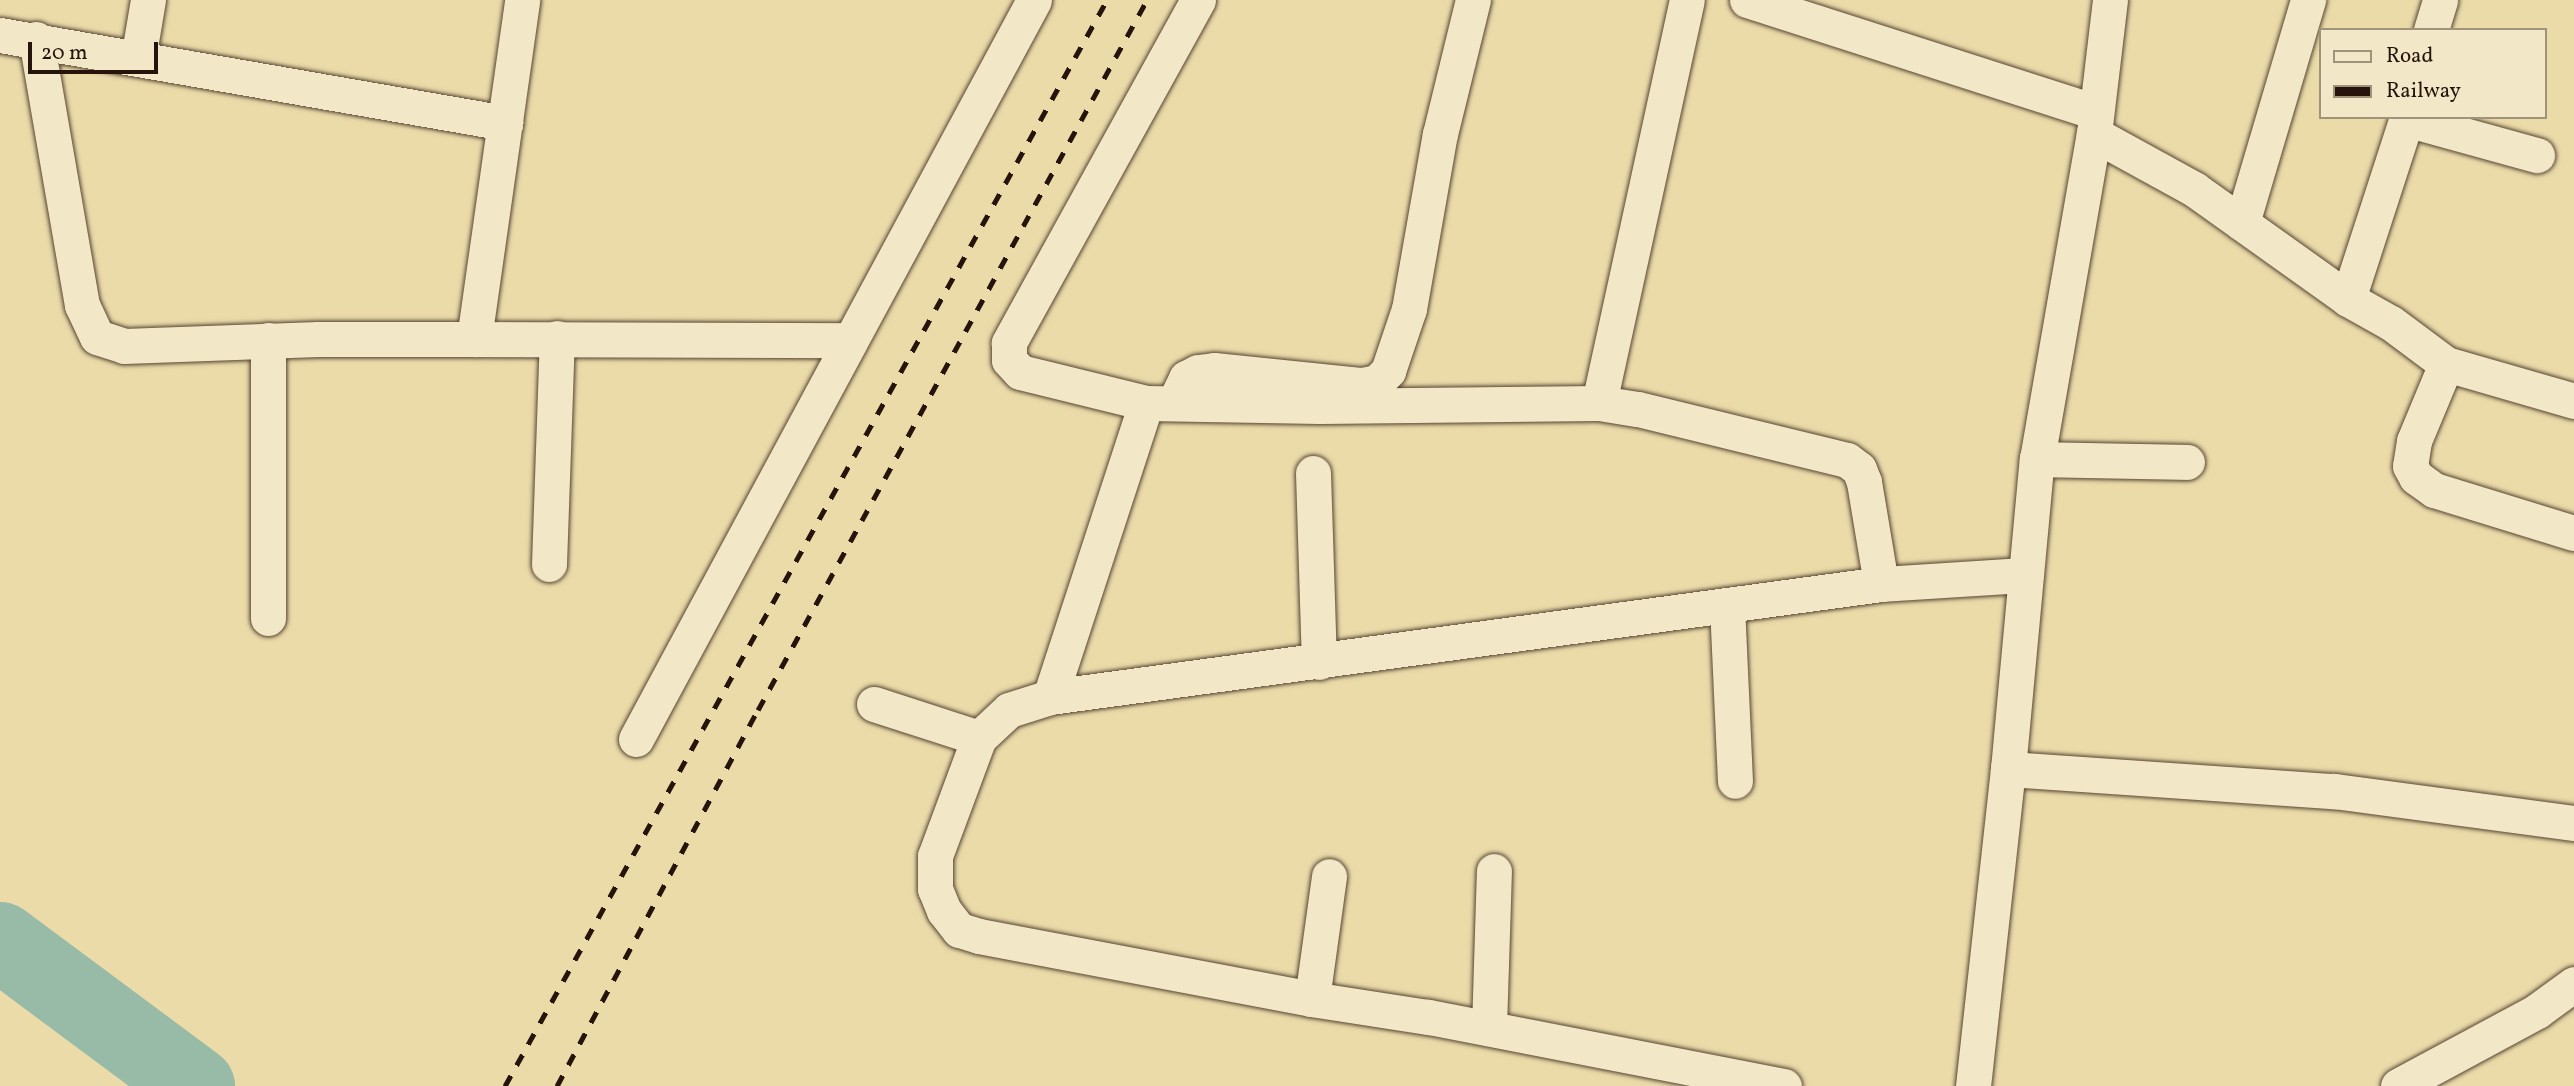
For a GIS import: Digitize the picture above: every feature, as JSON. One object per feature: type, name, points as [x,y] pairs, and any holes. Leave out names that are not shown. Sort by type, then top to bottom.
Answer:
[{"type":"street","points":[[138,59],[148,0]]},
{"type":"street","points":[[474,338],[522,0]]},
{"type":"street","points":[[636,738],[1034,0]]},
{"type":"street","points":[[1198,0],[1009,343],[1009,360],[1020,372],[1160,403],[1320,406],[1600,403],[1638,409],[1847,460],[1859,469],[1864,482],[1881,584]]},
{"type":"street","points":[[1050,697],[1160,403],[1186,378],[1198,372],[1214,370],[1362,385],[1377,382],[1388,370],[1409,309],[1440,134],[1473,0]]},
{"type":"street","points":[[1600,403],[1687,0]]},
{"type":"street","points":[[1747,0],[2094,123],[2194,189],[2348,299],[2391,323],[2446,364],[2574,401]]},
{"type":"street","points":[[1973,1086],[2008,769],[2037,459],[2094,123],[2110,0]]},
{"type":"street","points":[[2242,223],[2308,0]]},
{"type":"street","points":[[2432,28],[2440,0]]},
{"type":"street","points":[[0,34],[505,123]]},
{"type":"street","points":[[36,39],[82,304],[97,337],[124,346],[268,340],[474,338],[849,340]]},
{"type":"street","points":[[2348,299],[2407,119]]},
{"type":"street","points":[[2411,119],[2537,155]]},
{"type":"street","points":[[549,564],[557,338]]},
{"type":"street","points":[[268,340],[268,618]]},
{"type":"street","points":[[2446,364],[2414,441],[2410,466],[2416,477],[2434,490],[2574,533]]},
{"type":"street","points":[[2037,459],[2187,462]]},
{"type":"street","points":[[1313,473],[1319,662]]},
{"type":"street","points":[[1784,1086],[1489,1028],[1312,999],[1011,943],[958,930],[944,911],[935,889],[935,856],[979,738],[1009,710],[1050,697],[1881,584],[2026,575]]},
{"type":"street","points":[[1727,605],[1735,781]]},
{"type":"street","points":[[874,704],[979,738]]},
{"type":"street","points":[[2008,769],[2334,791],[2574,823]]},
{"type":"street","points":[[1489,1028],[1494,870]]},
{"type":"street","points":[[1312,999],[1329,876]]},
{"type":"street","points":[[2398,1086],[2537,1011],[2574,984]]},
{"type":"waterway","points":[[0,941],[195,1086]]},
{"type":"railway","points":[[505,1086],[1107,0]]},
{"type":"railway","points":[[557,1086],[758,710],[1147,0]]}]
